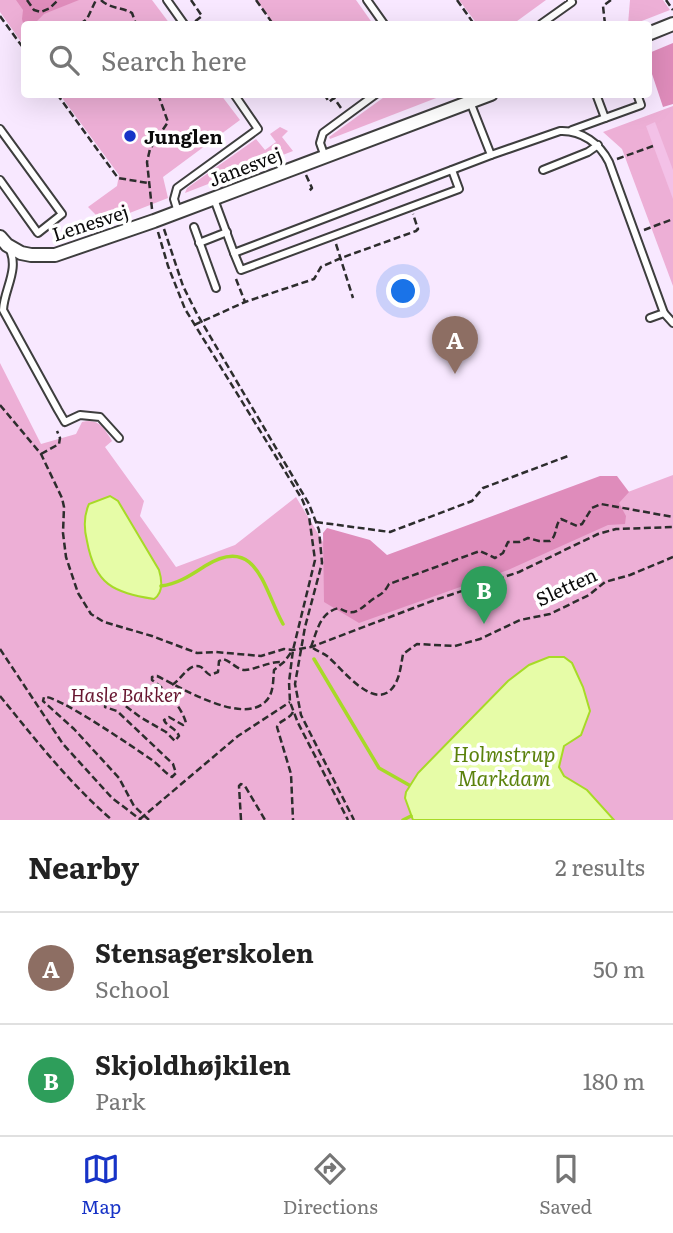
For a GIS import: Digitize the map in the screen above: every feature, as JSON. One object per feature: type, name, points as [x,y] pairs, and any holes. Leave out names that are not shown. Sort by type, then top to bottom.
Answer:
[{"type":"street","points":[[652,33],[673,24]]},
{"type":"street","name":"Janesvej","points":[[158,220],[325,157],[469,98]]},
{"type":"street","name":"Lenesvej","points":[[3,241],[31,255],[55,256],[158,220]]},
{"type":"lane","points":[[167,0],[182,21]]},
{"type":"lane","points":[[366,0],[382,21]]},
{"type":"lane","points":[[545,21],[572,2],[570,0]]},
{"type":"lane","name":"Janesvej","points":[[178,212],[174,199],[177,188],[258,129],[236,98]]},
{"type":"lane","points":[[325,157],[320,143],[323,134],[371,98]]},
{"type":"lane","points":[[469,98],[491,155]]},
{"type":"lane","points":[[598,98],[605,118]]},
{"type":"lane","points":[[234,253],[491,155],[560,131],[572,131],[641,105],[638,98]]},
{"type":"lane","points":[[0,131],[62,214],[38,233],[0,180]]},
{"type":"lane","points":[[572,131],[598,145],[609,162],[664,313],[673,323]]},
{"type":"lane","points":[[543,170],[588,152],[598,145]]},
{"type":"lane","points":[[214,199],[241,270],[459,189],[452,170]]},
{"type":"lane","points":[[194,228],[216,288]]},
{"type":"lane","points":[[199,243],[227,232]]},
{"type":"lane","points":[[3,241],[12,254],[14,265],[3,310],[65,422],[80,415],[100,417],[119,438]]},
{"type":"lane","points":[[650,318],[664,313]]},
{"type":"path","points":[[27,0],[34,10],[41,12],[58,0]]},
{"type":"path","points":[[84,21],[98,0],[109,7],[125,9],[132,13],[135,21]]},
{"type":"path","points":[[191,0],[202,16],[195,21]]},
{"type":"path","points":[[256,0],[271,21]]},
{"type":"path","points":[[457,0],[472,21]]},
{"type":"path","points":[[605,21],[603,6],[611,0]]},
{"type":"path","points":[[666,0],[673,10]]},
{"type":"path","points":[[0,16],[21,45]]},
{"type":"path","points":[[60,98],[118,178],[149,183]]},
{"type":"path","points":[[159,98],[168,122],[150,149],[147,162],[149,183],[176,288],[194,325],[302,499],[309,516],[315,560],[293,650],[289,682],[290,702],[348,820]]},
{"type":"path","points":[[334,98],[347,116]]},
{"type":"path","points":[[609,162],[653,146]]},
{"type":"path","points":[[302,165],[312,188],[308,192]]},
{"type":"path","points":[[194,325],[245,302],[314,279],[321,267],[416,231],[418,229],[410,208]]},
{"type":"path","points":[[644,230],[673,219]]},
{"type":"path","points":[[158,220],[183,286],[201,321],[309,504],[316,522],[322,563],[295,684],[301,715],[354,820]]},
{"type":"path","points":[[332,236],[353,298]]},
{"type":"path","points":[[0,405],[41,454],[64,507],[63,533],[72,581],[83,604],[91,614],[104,622],[197,653],[261,656],[284,649],[311,647],[432,601],[519,572],[598,534],[615,529],[673,527]]},
{"type":"path","points":[[41,454],[59,444],[57,431]]},
{"type":"path","points":[[316,522],[390,532],[472,501],[482,488],[568,456]]},
{"type":"path","points":[[311,647],[321,621],[329,610],[338,608],[346,612],[358,612],[371,600],[382,596],[389,584],[475,552],[485,552],[495,558],[503,553],[508,542],[519,542],[528,538],[550,541],[555,536],[557,523],[561,519],[564,518],[577,526],[582,524],[592,508],[601,504],[673,517]]},
{"type":"path","name":"Sletten","points":[[311,647],[326,655],[361,688],[373,694],[384,694],[392,689],[398,678],[403,654],[417,644],[456,646],[480,639],[520,621],[550,614],[589,595],[605,582],[673,557]]},
{"type":"path","points":[[0,649],[63,744],[112,798],[140,820],[238,736],[290,702]]},
{"type":"path","points":[[149,820],[134,806],[119,778],[43,698],[51,696],[68,705],[150,758],[172,777],[176,771],[167,758],[117,711],[104,705],[106,700],[115,698],[175,741],[179,736],[177,732],[163,720],[169,717],[183,725],[186,723],[185,718],[166,692],[151,679],[158,676],[172,685],[226,708],[254,708],[268,699],[274,670],[293,650]]},
{"type":"path","points":[[172,685],[180,680],[187,670],[195,667],[200,667],[210,675],[216,674],[219,661],[223,659],[246,670],[272,662],[284,662]]},
{"type":"path","points":[[0,696],[79,790],[112,820]]},
{"type":"path","points":[[293,712],[278,725],[291,774],[293,820]]},
{"type":"path","points":[[241,820],[241,784],[245,786],[265,820]]},
{"type":"green space","points":[[0,0],[152,0],[168,21],[21,21],[21,42],[0,12]]},
{"type":"green space","points":[[256,0],[356,0],[371,21],[272,21]]},
{"type":"green space","points":[[459,0],[546,0],[517,21],[475,21]]},
{"type":"green space","points":[[630,0],[663,0],[670,10],[642,21],[628,21]]},
{"type":"green space","points":[[62,98],[223,98],[240,120],[163,177],[168,198],[104,223],[88,207],[117,186],[119,175]]},
{"type":"green space","points":[[383,98],[436,98],[330,139],[329,137]]},
{"type":"green space","points":[[673,106],[673,286],[622,149],[603,132]]},
{"type":"green space","points":[[280,127],[288,131],[282,137],[293,151],[185,193],[187,188],[256,139],[265,150],[276,142],[270,134]]},
{"type":"green space","name":"Hasle Bakker","points":[[0,363],[41,444],[76,434],[82,422],[93,421],[103,428],[112,441],[105,447],[144,501],[140,516],[176,567],[235,545],[296,497],[355,595],[673,475],[673,820],[0,820]]},
{"type":"shaded area","points":[[16,0],[79,0],[44,14],[37,21],[22,21],[23,10]]},
{"type":"shaded area","points":[[673,43],[673,104],[663,107],[652,74],[652,52]]},
{"type":"shaded area","points":[[655,122],[673,170],[673,199],[646,126]]},
{"type":"shaded area","points":[[600,476],[617,476],[629,492],[619,503],[626,516],[625,524],[608,525],[508,570],[359,623],[324,602],[323,533],[327,528],[370,540],[387,555]]},
{"type":"water","points":[[110,496],[118,501],[159,570],[161,589],[154,599],[117,589],[108,584],[95,568],[86,536],[86,513],[89,504]]},
{"type":"water","name":"Holmstrup Markdam","points":[[549,657],[564,657],[572,663],[590,711],[581,735],[564,746],[559,767],[564,776],[587,790],[614,820],[413,820],[405,798],[418,773],[508,681],[529,665]]},
{"type":"waterway","points":[[161,586],[179,581],[223,558],[236,556],[248,561],[256,570],[283,624]]},
{"type":"waterway","points":[[314,659],[379,768],[409,785]]},
{"type":"waterway","points":[[403,820],[411,816]]},
{"type":"place","name":"Junglen","points":[[130,136]]},
{"type":"place","name":"Stensagerskolen","points":[[455,374]]},
{"type":"place","name":"Skjoldhøjkilen","points":[[484,624]]}]
